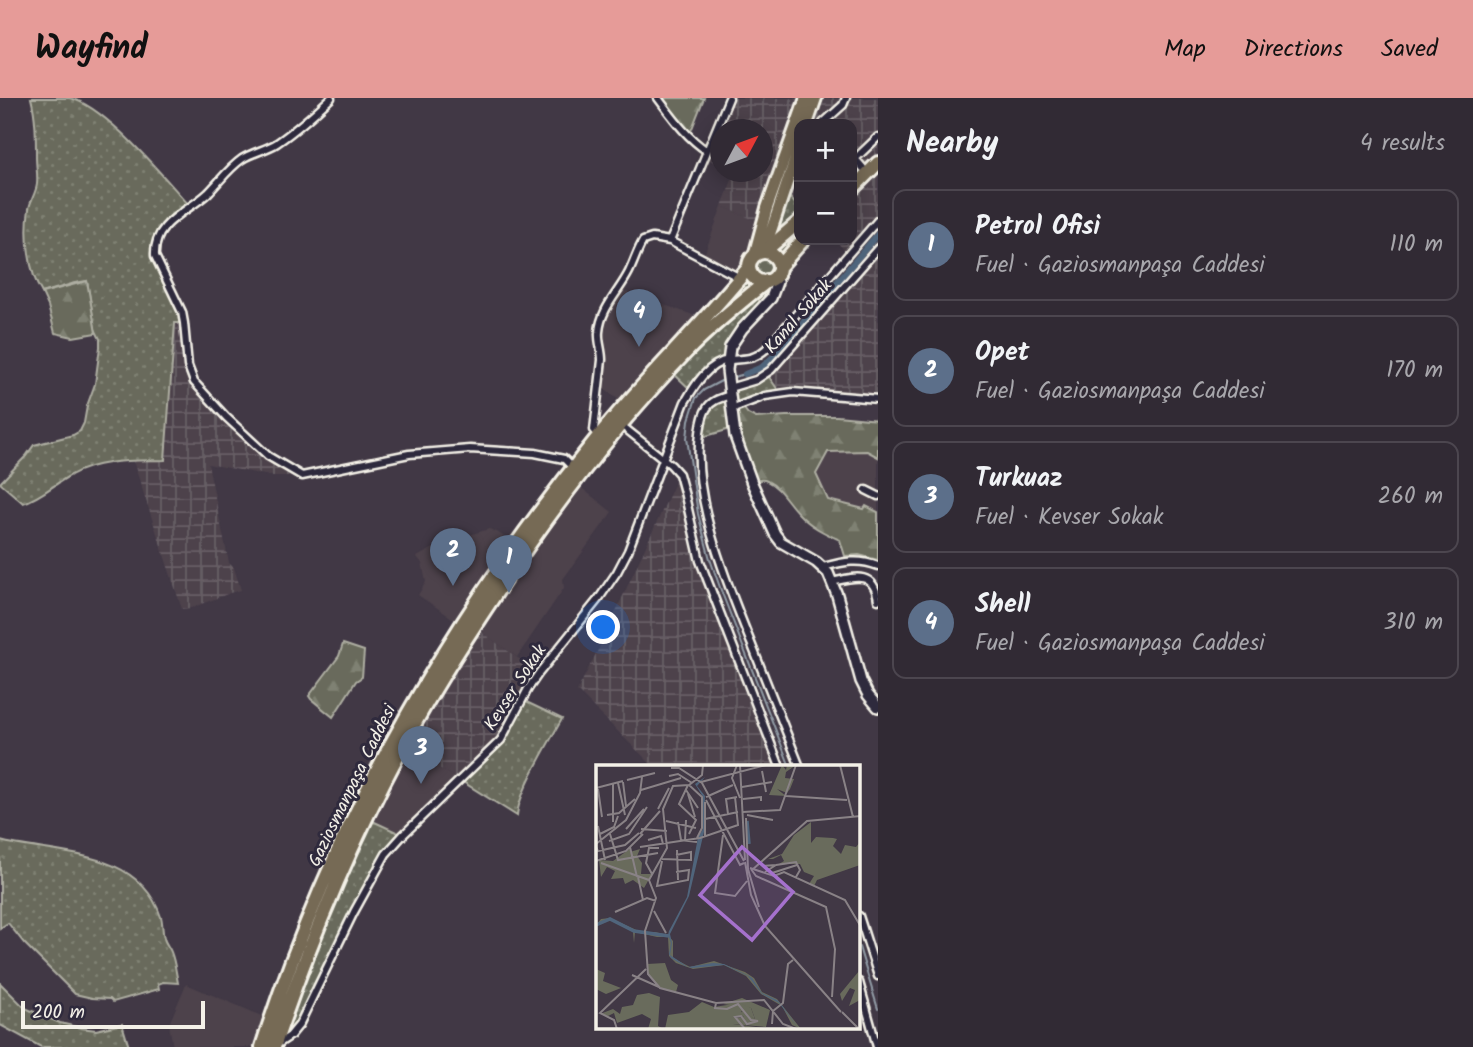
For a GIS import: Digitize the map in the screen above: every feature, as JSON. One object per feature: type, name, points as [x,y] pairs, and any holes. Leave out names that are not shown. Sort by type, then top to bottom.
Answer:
[{"type":"highway","points":[[857,160],[878,153]]},
{"type":"highway","points":[[857,184],[878,163]]},
{"type":"highway","points":[[756,258],[775,256],[773,275],[760,281],[754,277],[756,258],[794,226]]},
{"type":"highway","name":"Gaziosmanpaşa Caddesi","points":[[274,1047],[328,902],[366,818],[408,734],[469,633],[524,550],[574,482],[621,425],[687,351],[773,275],[799,245]]},
{"type":"highway","name":"Gaziosmanpaşa Caddesi","points":[[262,1047],[328,874],[365,794],[399,728],[453,636],[515,544],[599,435],[756,258]]},
{"type":"main road","name":"Gaziosmanpaşa Caddesi","points":[[806,99],[808,119]]},
{"type":"main road","name":"Gaziosmanpaşa Caddesi","points":[[756,258],[767,208],[806,99]]},
{"type":"main road","name":"Gaziosmanpaşa Caddesi","points":[[756,258],[794,160]]},
{"type":"street","points":[[331,98],[275,145],[251,154],[234,165],[208,193],[174,217],[158,237],[155,256],[181,312],[188,366],[194,382],[226,417],[268,456],[302,476],[409,454],[470,450],[535,453],[564,459],[573,468]]},
{"type":"street","points":[[658,98],[692,140],[707,151]]},
{"type":"street","points":[[670,241],[729,98]]},
{"type":"street","points":[[829,119],[844,105],[846,98]]},
{"type":"street","points":[[857,160],[878,137]]},
{"type":"street","points":[[727,365],[751,359],[766,349],[878,220]]},
{"type":"street","points":[[599,435],[594,430],[602,360],[598,335],[611,299],[623,282],[643,242],[652,238],[670,241],[740,278]]},
{"type":"street","name":"Kanal Sokak","points":[[799,765],[730,590],[706,513],[698,455],[701,425],[707,407],[729,389],[756,380],[771,370],[878,248]]},
{"type":"street","points":[[773,275],[777,282],[771,298],[730,347],[727,365],[735,436],[740,454],[775,534],[789,548],[823,567],[832,582],[860,681],[878,707]]},
{"type":"street","name":"Kevser Sokak","points":[[274,1047],[290,1036],[299,1025],[354,912],[386,854],[501,740],[539,673],[617,572],[628,551],[685,402],[706,372],[720,362],[727,365]]},
{"type":"street","points":[[731,409],[765,396],[793,392],[878,399]]},
{"type":"street","points":[[621,425],[671,465],[681,481],[700,561],[779,765]]},
{"type":"street","points":[[866,490],[878,496]]},
{"type":"street","points":[[823,567],[858,561],[878,566]]},
{"type":"street","points":[[832,582],[856,577],[866,579],[873,586],[878,600]]},
{"type":"street","points":[[860,919],[878,976]]},
{"type":"street","points":[[860,986],[877,1047]]},
{"type":"shaded area","points":[[724,98],[878,98],[878,220],[857,244],[857,119],[794,119],[794,222],[763,224],[722,206],[731,182],[773,182],[773,119],[720,119],[728,100]]},
{"type":"shaded area","points":[[710,145],[710,160],[705,158]]},
{"type":"shaded area","points":[[722,206],[763,224],[749,267],[740,278],[703,258]]},
{"type":"shaded area","points":[[840,245],[856,245],[848,254]]},
{"type":"shaded area","points":[[878,248],[878,399],[780,393],[767,374]]},
{"type":"shaded area","points":[[618,289],[693,315],[701,323],[626,405],[599,385],[599,329]]},
{"type":"shaded area","points":[[175,322],[184,323],[187,356],[194,382],[268,456],[302,476],[270,476],[208,464],[229,563],[234,568],[241,590],[182,609],[133,461],[164,460]]},
{"type":"shaded area","points":[[741,405],[748,414],[756,418],[837,416],[878,420],[878,566],[847,561],[840,540],[817,530],[806,521],[775,486],[761,479],[752,483]]},
{"type":"shaded area","points":[[679,474],[700,561],[779,765],[652,765],[577,691]]},
{"type":"shaded area","points":[[574,482],[612,512],[563,579],[564,588],[517,657],[473,626]]},
{"type":"shaded area","points":[[489,529],[515,544],[461,624],[418,595],[426,582],[422,563],[417,557],[443,543]]},
{"type":"shaded area","points":[[473,626],[539,673],[501,740],[460,780],[402,747]]},
{"type":"shaded area","points":[[402,747],[460,780],[403,835],[366,818]]},
{"type":"shaded area","points":[[186,984],[272,1020],[262,1047],[173,1047],[169,1024]]},
{"type":"green space","points":[[31,98],[69,98],[99,114],[150,161],[190,206],[166,225],[155,249],[184,323],[175,323],[165,460],[93,466],[71,475],[23,503],[0,483],[34,445],[80,431],[95,384],[100,347],[87,281],[42,293],[34,274],[27,229],[37,181]]},
{"type":"green space","points":[[658,98],[704,98],[689,136]]},
{"type":"green space","points":[[784,191],[794,202],[796,245],[773,278],[771,298],[742,329],[727,360],[720,362],[692,391],[670,370],[698,326],[749,267]]},
{"type":"green space","points":[[87,281],[96,333],[73,337],[55,333],[42,293]]},
{"type":"green space","points":[[767,374],[780,393],[731,409],[734,428],[699,438],[707,407],[729,395],[729,388]]},
{"type":"green space","points":[[741,405],[748,414],[756,418],[837,416],[878,420],[878,457],[867,451],[828,452],[816,474],[828,500],[864,509],[866,506],[878,512],[878,560],[859,555],[845,556],[840,540],[807,522],[772,484],[763,480],[752,483],[731,409]]},
{"type":"green space","points":[[343,644],[364,651],[362,677],[356,681],[333,717],[309,696],[339,656]]},
{"type":"green space","points":[[522,700],[562,719],[529,781],[517,816],[460,780],[494,748]]},
{"type":"green space","points":[[366,818],[403,835],[391,847],[299,1025],[274,1047]]},
{"type":"green space","points":[[0,841],[93,858],[115,866],[134,878],[150,894],[161,917],[164,938],[172,956],[178,983],[163,982],[158,984],[159,989],[113,1002],[110,999],[75,994],[8,923],[0,928]]},
{"type":"green space","points":[[0,983],[25,1008],[60,1023],[96,1030],[122,1024],[129,1047],[41,1047],[0,1025]]},
{"type":"waterway","points":[[745,374],[762,367],[775,355],[878,234]]},
{"type":"waterway","points":[[730,378],[745,374]]},
{"type":"waterway","points":[[725,379],[704,390],[696,398],[689,420],[687,438],[698,514],[722,593],[789,765]]},
{"type":"waterway","points":[[860,950],[878,1009]]},
{"type":"place","name":"Shell","points":[[639,347]]},
{"type":"place","name":"Opet","points":[[453,586]]},
{"type":"place","name":"Petrol Ofisi","points":[[509,593]]},
{"type":"place","name":"Turkuaz","points":[[421,784]]}]
